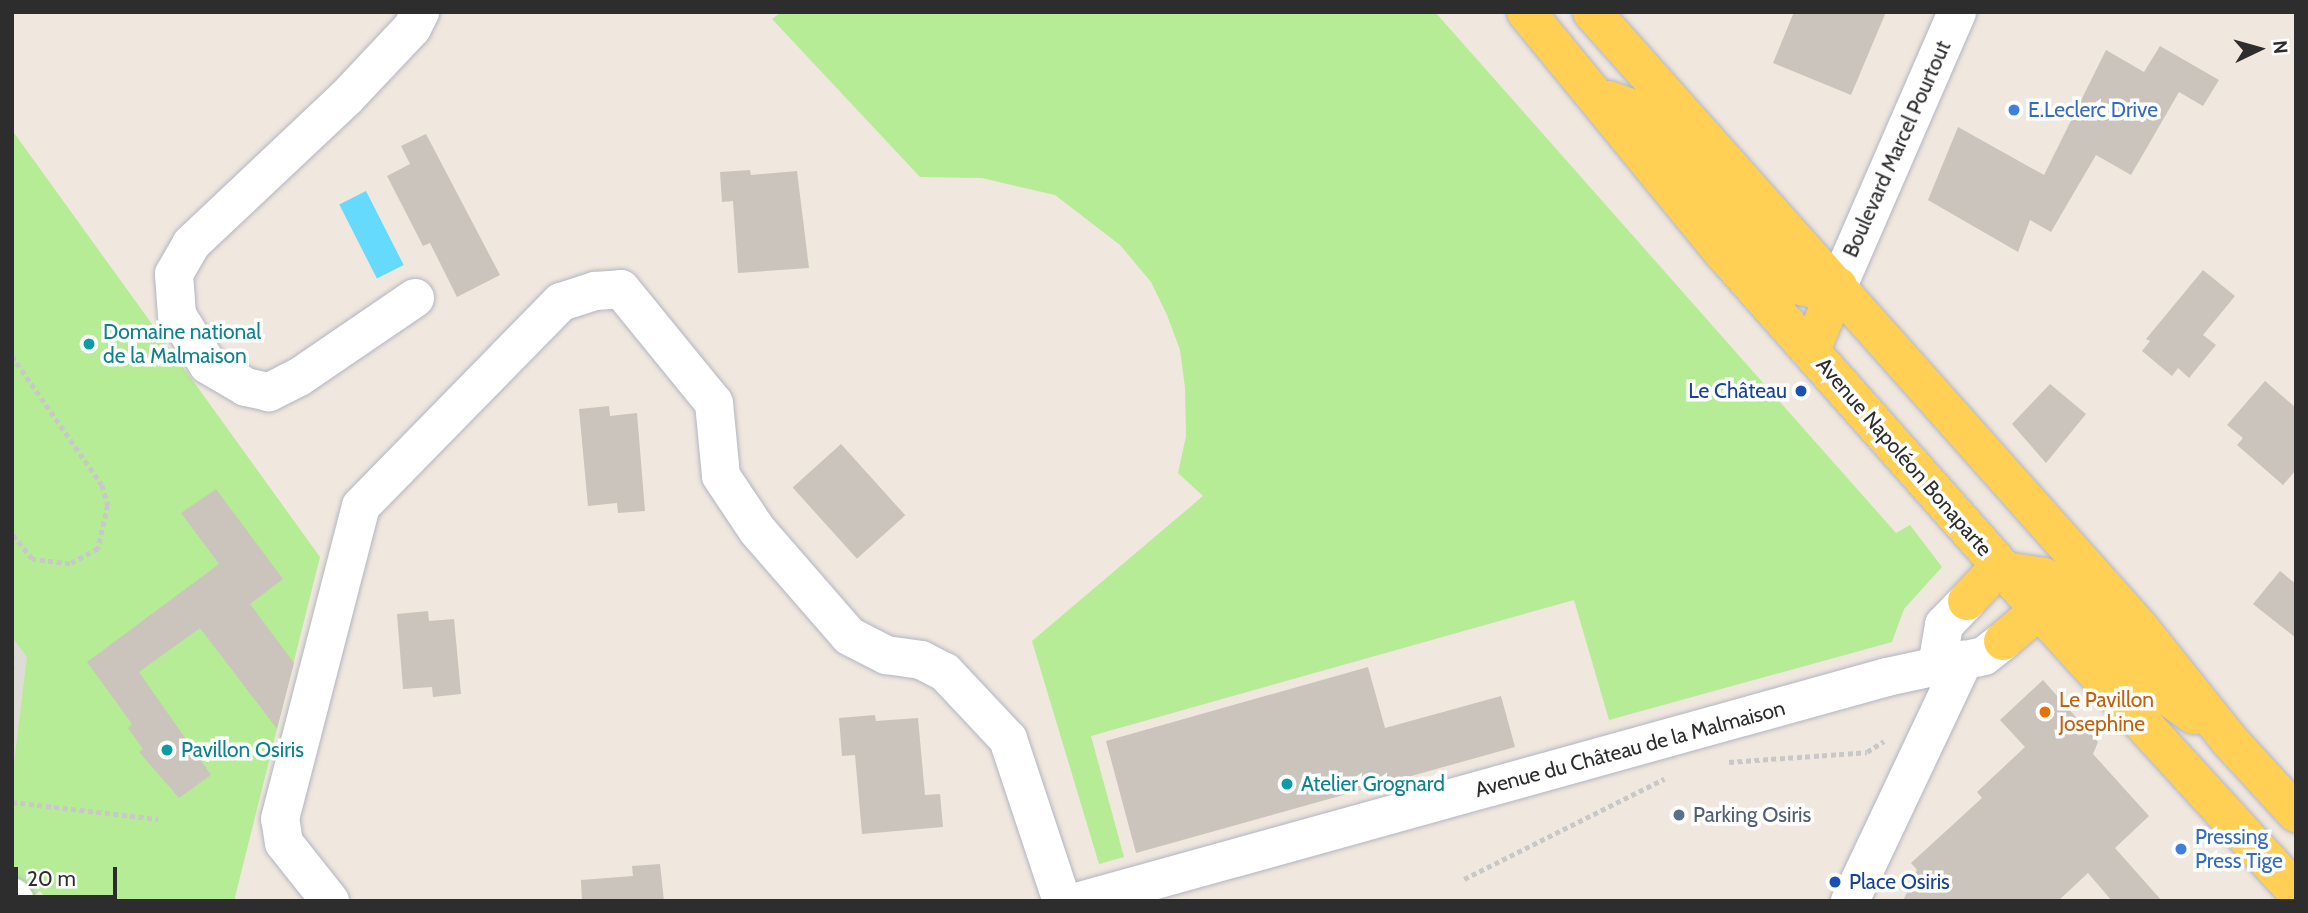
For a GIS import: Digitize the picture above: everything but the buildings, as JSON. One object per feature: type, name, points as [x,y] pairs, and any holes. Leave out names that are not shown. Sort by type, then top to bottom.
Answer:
[{"type":"main road","name":"Avenue Napoléon Bonaparte","points":[[1526,12],[1600,98],[1644,160],[2004,571]]},
{"type":"main road","points":[[1592,12],[1773,219],[1838,286],[2063,589],[2296,891]]},
{"type":"main road","points":[[1600,98],[1640,111],[1796,285],[1815,289],[1838,286]]},
{"type":"main road","points":[[1811,350],[1838,286]]},
{"type":"main road","points":[[1967,601],[1991,575],[2004,571],[2044,577],[2063,589],[2230,741],[2296,813]]},
{"type":"main road","points":[[2003,641],[2063,589]]},
{"type":"street","points":[[415,298],[299,377],[269,392],[246,387],[208,365],[177,315],[174,274],[191,244],[346,98],[412,28],[420,12]]},
{"type":"street","name":"Boulevard Marcel Pourtout","points":[[1838,286],[1957,12]]},
{"type":"street","points":[[330,901],[284,843],[280,819],[361,506],[561,302],[595,291],[621,289],[714,403],[721,476],[757,530],[849,636],[886,655],[921,660],[945,672],[1008,738],[1062,901]]},
{"type":"street","points":[[1850,901],[1950,663],[1944,625],[1967,601]]},
{"type":"street","name":"Avenue du Château de la Malmaison","points":[[1083,900],[1950,663],[1984,656],[2003,641]]},
{"type":"path","points":[[12,356],[102,485],[108,505],[98,549],[71,564],[32,559],[12,534]]},
{"type":"path","points":[[12,656],[12,676]]},
{"type":"path","points":[[1721,762],[1867,752],[1887,739]]},
{"type":"path","points":[[1464,879],[1671,776]]},
{"type":"path","points":[[12,802],[158,819]]},
{"type":"green space","points":[[781,12],[1435,12],[1896,533],[1910,525],[1942,567],[1904,609],[1892,642],[1609,720],[1574,600],[1091,736],[1124,857],[1099,864],[1032,641],[1203,496],[1178,473],[1186,436],[1185,388],[1180,350],[1167,315],[1151,282],[1120,245],[1055,195],[982,178],[920,177],[772,19]]},
{"type":"green space","name":"Domaine national de la Malmaison","points":[[12,130],[320,557],[234,901],[48,901],[40,891],[26,901],[12,901]]},
{"type":"shaded area","points":[[12,637],[27,657],[12,779]]},
{"type":"water","points":[[366,191],[404,265],[377,279],[339,205]]},
{"type":"place","name":"E.Leclerc Drive","points":[[2014,110]]},
{"type":"place","name":"Domaine national de la Malmaison","points":[[89,344]]},
{"type":"place","name":"Le Château","points":[[1801,391]]},
{"type":"place","name":"Le Pavillon Josephine","points":[[2045,712]]},
{"type":"place","name":"Pavillon Osiris","points":[[167,750]]},
{"type":"place","name":"Atelier Grognard","points":[[1287,784]]},
{"type":"place","name":"Parking Osiris","points":[[1679,815]]},
{"type":"place","name":"Pressing Press Tige","points":[[2181,849]]},
{"type":"place","name":"Place Osiris","points":[[1835,882]]}]
